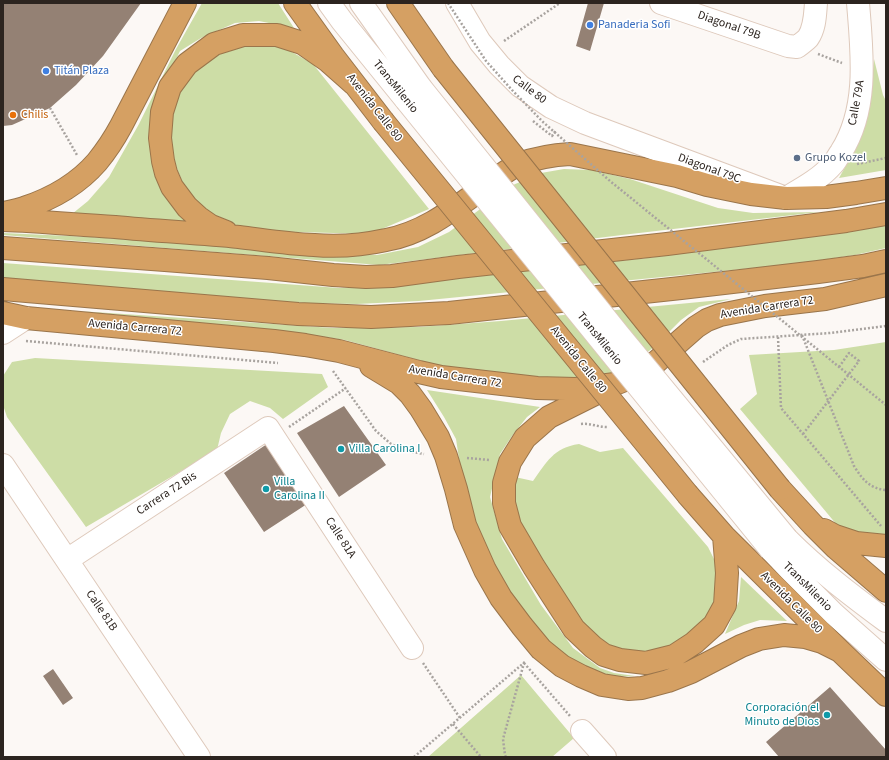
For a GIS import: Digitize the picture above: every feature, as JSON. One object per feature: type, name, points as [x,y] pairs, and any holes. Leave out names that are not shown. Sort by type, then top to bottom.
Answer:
[{"type":"highway","points":[[3,213],[24,208],[43,201],[68,187],[83,176],[97,162],[112,142],[121,126],[185,3]]},
{"type":"highway","name":"Avenida Calle 80","points":[[295,3],[383,121],[688,495],[724,536],[840,652],[886,695]]},
{"type":"highway","points":[[398,3],[442,68],[780,489],[812,525],[886,591]]},
{"type":"highway","points":[[238,237],[211,226],[198,217],[187,207],[172,187],[166,173],[160,138],[162,112],[170,87],[186,64],[214,44],[243,34],[277,35],[302,43],[328,61],[354,84]]},
{"type":"highway","points":[[3,220],[48,222],[238,237],[314,245],[345,246],[388,240],[416,231],[444,216],[507,171],[519,165],[538,158],[570,154],[677,176],[736,191],[786,198],[826,197],[886,188]]},
{"type":"highway","points":[[3,248],[366,277],[424,272],[667,244],[846,221],[886,214]]},
{"type":"highway","points":[[3,289],[298,314],[371,317],[449,313],[681,288],[863,266],[886,260]]},
{"type":"highway","name":"Avenida Carrera 72","points":[[3,313],[26,318],[305,345],[335,359],[466,380],[537,388],[576,389],[615,384],[638,375],[655,363],[696,327],[707,320],[720,315],[765,306],[825,299],[886,285]]},
{"type":"highway","points":[[335,359],[373,367],[410,394],[438,437],[446,456],[465,525],[485,570],[501,598],[541,648],[562,666],[602,685],[628,689],[642,688],[668,681],[691,672],[741,646],[759,639],[784,635],[806,637],[822,642],[840,652]]},
{"type":"highway","points":[[615,384],[549,417],[525,438],[510,462],[504,483],[504,503],[510,526],[534,567],[574,629],[604,655],[620,660],[646,663],[674,656],[694,643],[714,625],[725,605],[727,573],[724,536]]},
{"type":"highway","points":[[812,525],[835,536],[856,543],[884,537]]},
{"type":"street","name":"TransMilenio","points":[[329,3],[342,21],[413,94],[779,545],[789,569],[834,614],[886,660]]},
{"type":"street","name":"TransMilenio","points":[[361,3],[413,94]]},
{"type":"street","name":"Calle 80","points":[[456,3],[480,42],[499,65],[520,86],[551,107],[584,123],[631,140]]},
{"type":"street","name":"Diagonal 79B","points":[[661,3],[788,46],[797,47]]},
{"type":"street","points":[[797,47],[807,39],[812,31],[815,20],[816,3]]},
{"type":"street","name":"Calle 79A","points":[[786,198],[818,178],[833,164],[851,134],[858,111],[861,91],[862,47],[858,3]]},
{"type":"street","points":[[631,140],[677,176]]},
{"type":"street","name":"Diagonal 79C","points":[[631,140],[786,198]]},
{"type":"street","points":[[3,333],[26,318]]},
{"type":"street","name":"Carrera 72 Bis","points":[[67,560],[211,474],[271,433]]},
{"type":"street","name":"Calle 81A","points":[[271,433],[412,648]]},
{"type":"street","name":"Calle 81B","points":[[3,465],[199,757]]},
{"type":"street","name":"TransMilenio","points":[[779,545],[817,568],[886,621]]},
{"type":"street","points":[[582,730],[605,757]]},
{"type":"path","points":[[448,3],[486,61],[543,122],[616,186],[886,405]]},
{"type":"path","points":[[488,52],[560,3]]},
{"type":"path","points":[[797,47],[862,71]]},
{"type":"path","points":[[50,108],[79,157]]},
{"type":"path","points":[[856,164],[886,158]]},
{"type":"path","points":[[802,335],[854,466],[861,477],[871,485],[886,490]]},
{"type":"path","points":[[778,337],[781,408],[884,537]]},
{"type":"path","points":[[23,341],[284,364]]},
{"type":"path","points":[[803,434],[860,361],[849,353],[839,367]]},
{"type":"path","points":[[335,359],[346,388],[376,431],[391,444],[407,451],[428,455],[510,462]]},
{"type":"path","points":[[271,433],[346,388]]},
{"type":"path","points":[[412,648],[460,718]]},
{"type":"path","points":[[414,757],[528,659]]},
{"type":"path","points":[[524,663],[582,730]]},
{"type":"path","points":[[506,757],[504,755],[503,739],[524,663]]},
{"type":"path","points":[[452,724],[481,757]]},
{"type":"green space","points":[[202,3],[278,3],[294,28],[259,21],[235,23],[201,38],[180,51],[165,82],[152,118],[190,223],[72,214],[88,201],[109,177],[139,124],[176,49]]},
{"type":"green space","points":[[276,43],[313,64],[429,209],[370,234],[261,231],[233,226],[209,215],[184,186],[170,151],[167,122],[177,93],[198,64],[221,47]]},
{"type":"green space","points":[[874,59],[883,95],[886,101],[886,170],[839,178],[861,135],[870,103]]},
{"type":"green space","points":[[564,169],[591,170],[630,179],[718,208],[753,213],[819,212],[379,265],[3,235],[3,233],[91,237],[377,255],[418,247],[449,232],[513,185],[541,173]]},
{"type":"green space","points":[[886,224],[886,248],[855,255],[794,264],[419,301],[357,304],[304,303],[3,280],[3,263],[339,288],[372,287],[647,258],[822,235]]},
{"type":"green space","points":[[731,299],[699,307],[681,320],[654,347],[636,361],[618,372],[575,381],[444,367],[345,340],[291,332],[79,311],[333,328],[418,327],[501,321]]},
{"type":"green space","points":[[886,342],[886,535],[858,534],[837,525],[740,409],[757,394],[749,355],[834,350]]},
{"type":"green space","points":[[35,358],[322,374],[328,387],[283,419],[270,408],[250,401],[230,414],[221,433],[217,450],[86,527],[7,417],[3,405],[3,376],[12,362]]},
{"type":"green space","points":[[427,390],[540,407],[527,417],[500,454],[490,497],[502,539],[541,605],[573,648],[600,668],[614,673],[635,676],[614,677],[575,663],[545,643],[495,574],[475,524],[463,485],[456,439]]},
{"type":"green space","points":[[579,444],[600,452],[623,448],[708,547],[715,561],[719,578],[715,608],[693,632],[668,646],[647,651],[628,653],[608,647],[580,621],[515,517],[513,495],[515,477],[533,481],[547,462],[557,452]]},
{"type":"green space","points":[[741,577],[787,621],[760,620],[744,625],[725,634],[739,601]]},
{"type":"green space","points":[[521,675],[574,738],[552,757],[428,757]]},
{"type":"building","name":"Titán Plaza","points":[[3,3],[141,3],[103,56],[76,85],[50,108],[12,125],[3,126]]},
{"type":"building","name":"Panaderia Sofi","points":[[588,3],[604,3],[590,51],[576,46]]},
{"type":"building","name":"Villa Carolina I","points":[[344,406],[386,465],[339,497],[297,433]]},
{"type":"building","name":"Villa Carolina II","points":[[267,444],[307,504],[264,532],[224,473]]},
{"type":"building","points":[[53,669],[73,698],[63,705],[43,676]]},
{"type":"building","name":"Corporación el Minuto de Dios","points":[[830,687],[886,750],[886,757],[779,757],[766,742]]},
{"type":"place","name":"Panaderia Sofi","points":[[590,25]]},
{"type":"place","name":"Titán Plaza","points":[[46,71]]},
{"type":"place","name":"Chilis","points":[[13,115]]},
{"type":"place","name":"Grupo Kozel","points":[[797,158]]},
{"type":"place","name":"Villa Carolina I","points":[[341,449]]},
{"type":"place","name":"Villa Carolina II","points":[[266,489]]},
{"type":"place","name":"Corporación el Minuto de Dios","points":[[827,715]]}]
